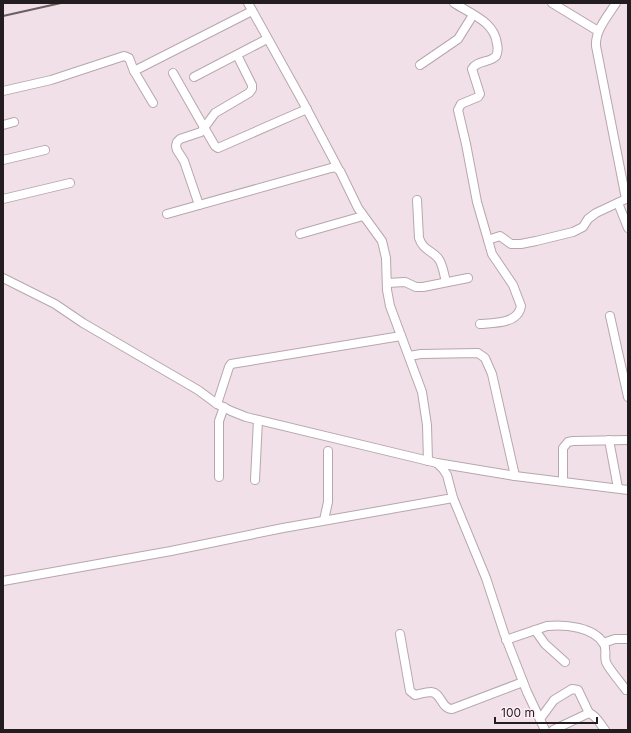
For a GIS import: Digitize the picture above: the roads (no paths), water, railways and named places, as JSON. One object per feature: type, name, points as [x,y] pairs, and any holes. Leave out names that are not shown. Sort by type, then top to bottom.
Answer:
[{"type":"street","points":[[454,3],[492,28],[497,39],[497,55],[494,58],[474,66],[472,73],[480,94],[475,99],[461,104],[458,110],[466,144],[476,202],[492,254],[513,285],[521,306],[518,314],[506,321],[480,324]]},
{"type":"street","points":[[552,3],[598,31]]},
{"type":"street","points":[[488,240],[500,236],[511,244],[527,244],[573,232],[582,227],[588,219],[596,213],[627,198],[596,46],[598,31],[616,3]]},
{"type":"street","points":[[134,71],[250,7],[307,109],[363,216],[382,241],[386,258],[386,283],[390,306],[419,380],[424,399],[427,425],[428,461]]},
{"type":"street","points":[[420,65],[458,39],[473,15]]},
{"type":"street","points":[[194,77],[267,39]]},
{"type":"street","points":[[199,205],[184,161],[177,150],[177,142],[180,139],[195,135],[205,129],[215,113],[252,89],[252,85],[237,55]]},
{"type":"street","points":[[3,90],[52,80],[124,56],[129,58],[134,71],[153,103]]},
{"type":"street","points":[[173,73],[215,146],[220,147],[307,109]]},
{"type":"street","points":[[3,125],[14,122]]},
{"type":"street","points":[[3,160],[45,150]]},
{"type":"street","points":[[167,214],[331,168],[338,168]]},
{"type":"street","points":[[3,199],[70,182]]},
{"type":"street","points":[[417,200],[419,238],[424,247],[439,260],[446,282]]},
{"type":"street","points":[[618,203],[628,228]]},
{"type":"street","points":[[300,234],[363,216]]},
{"type":"street","points":[[3,278],[55,304],[83,323],[221,405],[246,417],[437,463],[515,476],[628,490]]},
{"type":"street","points":[[386,283],[405,282],[418,287],[468,278]]},
{"type":"street","points":[[610,316],[628,397]]},
{"type":"street","points":[[219,476],[219,421],[229,367],[231,364],[401,336]]},
{"type":"street","points":[[409,356],[421,354],[478,353],[485,358],[492,374],[515,476]]},
{"type":"street","points":[[255,480],[258,420]]},
{"type":"street","points":[[609,440],[618,488]]},
{"type":"street","points":[[563,481],[562,452],[565,444],[573,441],[628,440]]},
{"type":"street","points":[[324,520],[328,502],[328,451]]},
{"type":"street","points":[[437,463],[444,469],[447,475],[453,498],[486,578],[506,640],[545,730]]},
{"type":"street","points":[[3,581],[171,551],[324,520],[453,498]]},
{"type":"street","points":[[506,640],[554,625],[576,627],[587,630],[603,643],[606,651],[607,664],[626,690]]},
{"type":"street","points":[[535,630],[545,644],[565,662]]},
{"type":"street","points":[[400,634],[410,691],[415,695],[431,692],[442,701],[448,709],[452,709],[523,682]]},
{"type":"street","points":[[603,643],[615,639],[628,639]]},
{"type":"street","points":[[540,719],[554,700],[572,689],[578,690],[581,693],[589,713],[593,714],[605,730]]},
{"type":"street","points":[[553,730],[589,713]]},
{"type":"railway","points":[[3,16],[61,3]]}]
